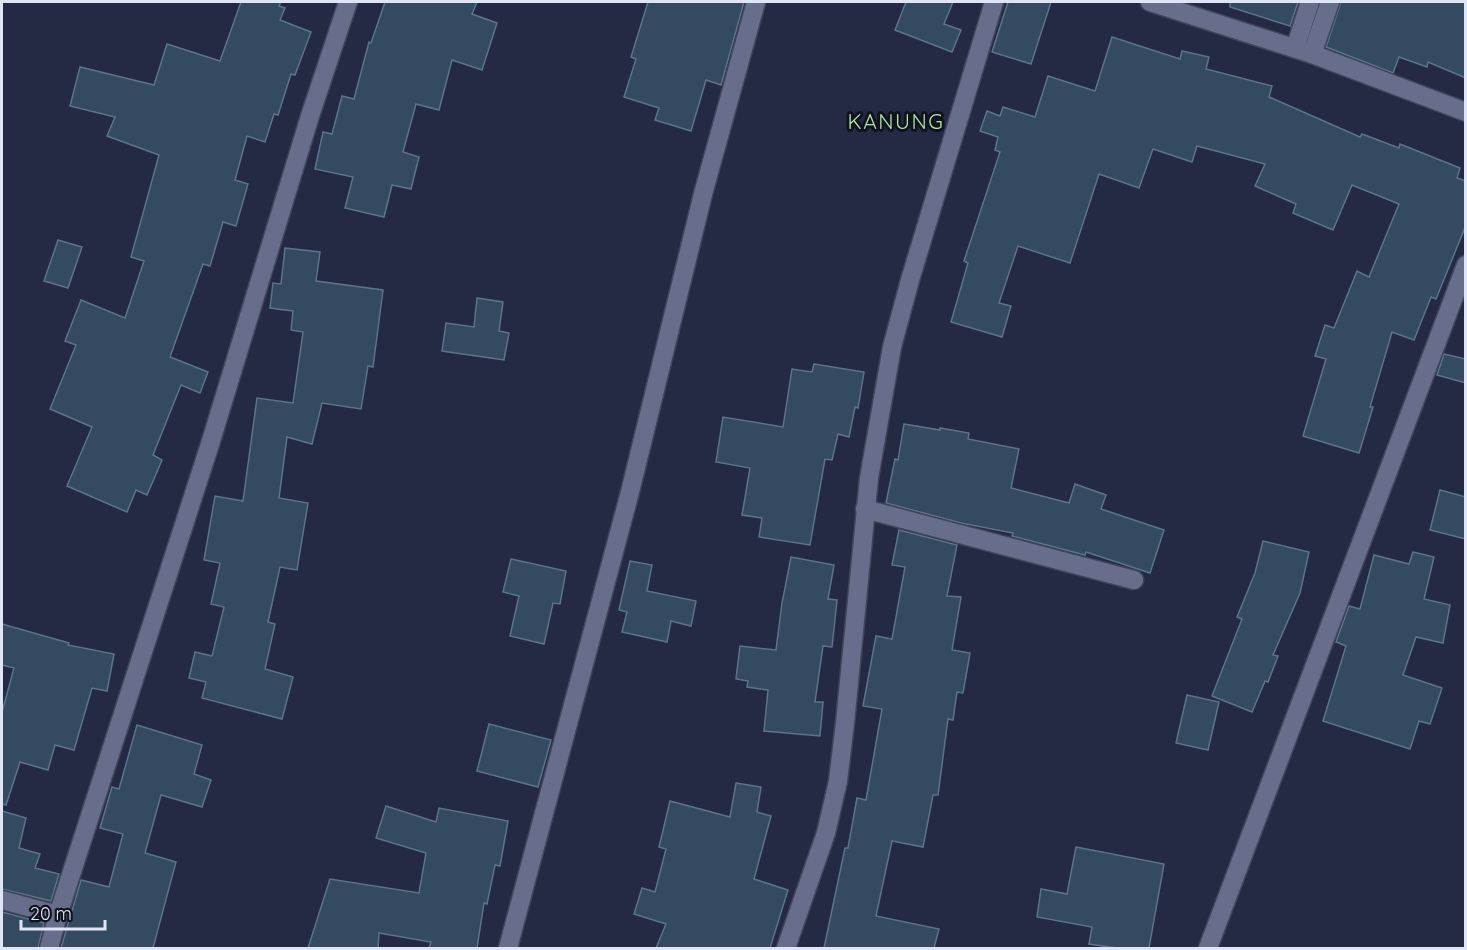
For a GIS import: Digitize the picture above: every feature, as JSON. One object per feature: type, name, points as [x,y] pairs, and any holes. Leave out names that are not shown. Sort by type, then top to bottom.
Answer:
[{"type":"street","points":[[49,948],[211,441],[310,116],[348,2]]},
{"type":"street","points":[[508,948],[630,492],[703,194],[756,2]]},
{"type":"street","points":[[786,948],[826,833],[838,781],[865,509],[892,348],[910,279],[994,2]]},
{"type":"street","points":[[1150,2],[1303,51],[1466,112]]},
{"type":"street","points":[[1303,51],[1310,2]]},
{"type":"street","points":[[1303,51],[1330,2]]},
{"type":"street","points":[[1208,948],[1466,265]]},
{"type":"street","points":[[865,509],[1134,580]]},
{"type":"street","points":[[2,900],[58,915]]},
{"type":"building","points":[[241,2],[281,2],[279,6],[285,8],[280,20],[311,32],[295,75],[291,74],[278,115],[274,114],[265,142],[247,136],[235,180],[248,184],[236,226],[223,222],[210,266],[203,264],[170,357],[208,372],[200,393],[181,385],[153,455],[162,460],[147,495],[136,490],[127,512],[67,486],[92,427],[50,409],[76,345],[65,341],[81,300],[125,318],[144,261],[131,257],[159,155],[107,136],[115,117],[70,106],[80,67],[154,85],[167,44],[220,61]]},
{"type":"building","points":[[385,2],[477,2],[472,14],[497,23],[482,70],[452,60],[439,110],[416,104],[403,152],[419,157],[411,189],[392,185],[384,217],[345,208],[353,177],[315,169],[323,132],[332,134],[342,96],[354,99],[369,42],[371,43]]},
{"type":"building","points":[[648,2],[744,2],[721,85],[706,80],[691,131],[655,120],[659,108],[624,97],[636,59],[631,57]]},
{"type":"building","points":[[906,2],[953,2],[944,24],[961,30],[952,52],[895,30]]},
{"type":"building","points":[[1008,2],[1051,2],[1031,64],[992,52]]},
{"type":"building","points":[[1230,2],[1298,2],[1290,26],[1230,7]]},
{"type":"building","points":[[1341,2],[1466,2],[1466,78],[1428,62],[1427,67],[1399,57],[1393,73],[1326,47]]},
{"type":"building","points":[[1112,37],[1180,59],[1182,51],[1209,57],[1206,69],[1272,86],[1269,97],[1360,137],[1362,134],[1399,148],[1400,144],[1460,168],[1457,178],[1466,181],[1466,225],[1436,299],[1431,297],[1414,340],[1392,332],[1359,453],[1303,436],[1326,359],[1315,356],[1325,325],[1334,328],[1357,271],[1369,277],[1399,204],[1352,185],[1333,230],[1293,213],[1296,204],[1255,186],[1265,164],[1197,146],[1192,162],[1153,149],[1139,188],[1099,174],[1070,263],[1018,246],[999,303],[1011,306],[1002,337],[951,322],[968,263],[964,261],[1000,152],[995,150],[998,137],[980,131],[987,111],[1000,116],[1003,107],[1035,117],[1048,76],[1095,91]]},
{"type":"building","points":[[58,240],[82,247],[68,288],[44,281]]},
{"type":"building","points":[[285,248],[320,252],[316,281],[383,290],[373,367],[368,366],[361,409],[322,403],[312,444],[287,437],[279,498],[308,503],[297,570],[280,567],[268,622],[275,624],[265,669],[293,677],[282,719],[202,698],[206,682],[189,678],[195,652],[212,656],[224,607],[211,604],[220,563],[204,560],[215,496],[243,501],[257,398],[293,403],[303,332],[291,330],[293,311],[270,308],[273,283],[281,284]]},
{"type":"building","points":[[477,298],[503,302],[499,331],[509,333],[504,360],[442,351],[446,323],[474,327]]},
{"type":"building","points":[[1444,354],[1466,359],[1466,383],[1437,375]]},
{"type":"building","points":[[814,364],[864,372],[858,408],[855,407],[849,437],[838,434],[832,460],[825,459],[810,545],[759,537],[762,518],[742,515],[750,468],[716,462],[723,417],[783,427],[792,369],[812,372]]},
{"type":"building","points":[[904,424],[969,433],[968,439],[1019,449],[1011,488],[1069,503],[1075,484],[1106,495],[1101,509],[1164,530],[1150,573],[1086,552],[1085,555],[1012,536],[1013,533],[961,523],[886,503],[895,459],[898,460]]},
{"type":"building","points":[[1440,490],[1466,497],[1466,539],[1430,530]]},
{"type":"building","points":[[899,530],[957,545],[947,596],[961,597],[952,650],[970,653],[963,693],[957,692],[953,720],[948,719],[938,795],[933,795],[923,847],[892,841],[876,916],[939,929],[934,948],[824,948],[845,848],[848,848],[857,798],[866,800],[882,709],[863,706],[876,636],[892,639],[905,567],[892,565]]},
{"type":"building","points":[[1263,541],[1309,552],[1300,593],[1273,655],[1278,656],[1268,682],[1265,681],[1252,712],[1212,696],[1242,619],[1237,617],[1255,573]]},
{"type":"building","points":[[1413,552],[1434,557],[1424,599],[1450,605],[1443,643],[1416,637],[1403,675],[1442,688],[1430,724],[1419,721],[1410,749],[1323,721],[1346,646],[1336,642],[1349,606],[1360,609],[1374,555],[1409,564]]},
{"type":"building","points":[[791,557],[834,565],[828,599],[837,600],[832,647],[823,646],[815,702],[823,702],[820,736],[764,731],[768,690],[747,687],[748,681],[736,679],[740,646],[776,650]]},
{"type":"building","points":[[511,559],[566,571],[560,604],[553,603],[544,644],[510,636],[519,596],[503,592]]},
{"type":"building","points":[[630,561],[652,565],[647,591],[696,601],[691,626],[671,621],[667,642],[622,632],[627,612],[619,610]]},
{"type":"building","points":[[2,624],[69,643],[68,645],[114,654],[107,691],[92,688],[74,750],[55,745],[48,770],[20,762],[6,805],[2,804],[2,712],[14,668],[2,665]]},
{"type":"building","points":[[1187,695],[1219,702],[1208,750],[1176,743]]},
{"type":"building","points":[[489,724],[551,740],[538,787],[477,771]]},
{"type":"building","points":[[137,725],[202,745],[194,774],[211,780],[202,807],[161,795],[145,853],[176,862],[153,948],[61,948],[81,880],[109,887],[123,834],[100,828],[112,787],[119,789]]},
{"type":"building","points":[[736,783],[761,787],[757,812],[771,816],[754,879],[788,890],[770,948],[656,948],[666,924],[634,914],[642,888],[655,892],[666,849],[659,847],[670,801],[730,817]]},
{"type":"building","points":[[386,806],[436,822],[439,808],[508,821],[500,866],[495,865],[487,904],[484,903],[477,948],[429,948],[431,942],[379,933],[378,948],[308,948],[330,879],[419,893],[426,853],[376,838]]},
{"type":"building","points":[[2,811],[26,818],[19,848],[40,854],[35,868],[59,874],[51,901],[2,889]]},
{"type":"building","points":[[1076,847],[1164,864],[1149,948],[1117,948],[1089,944],[1092,927],[1037,917],[1041,889],[1067,894]]},
{"type":"building","points":[[2,912],[44,923],[38,948],[2,948]]},
{"type":"district","name":"KANUNG","points":[[896,122]]}]
